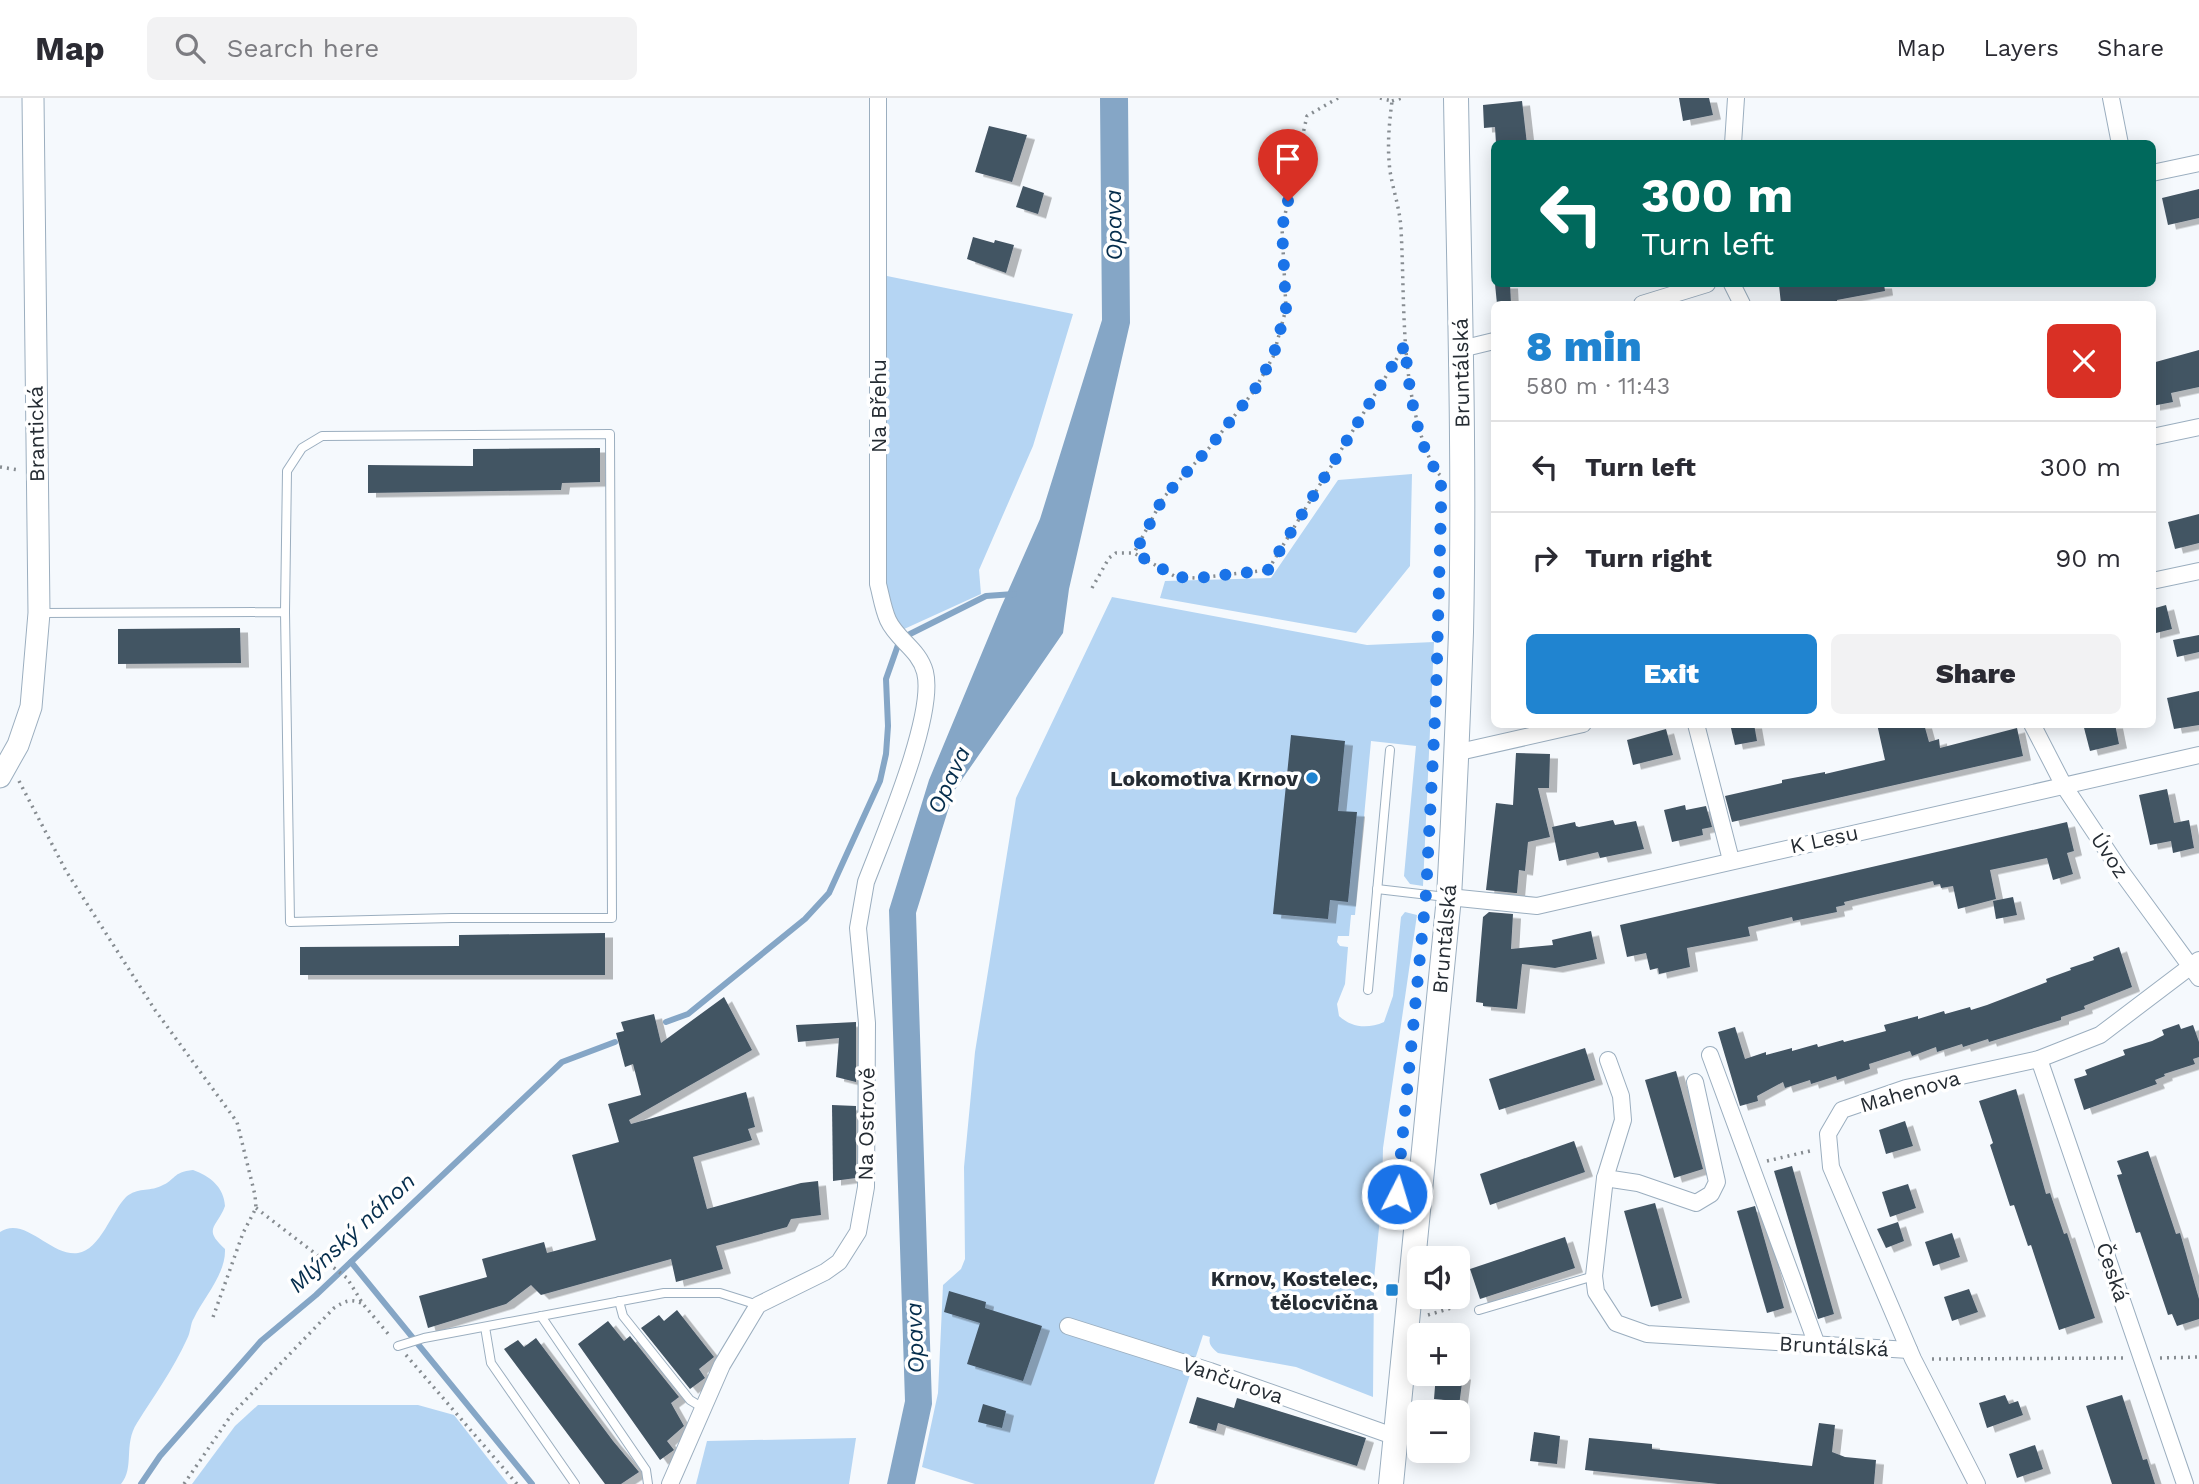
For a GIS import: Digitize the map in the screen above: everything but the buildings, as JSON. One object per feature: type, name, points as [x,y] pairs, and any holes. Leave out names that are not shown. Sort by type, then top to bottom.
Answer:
[{"type":"main road","name":"Bruntálská","points":[[1391,1484],[1449,897],[1461,596],[1461,349],[1456,98]]},
{"type":"street","name":"Brantická","points":[[4,771],[18,745],[31,708],[39,613],[33,98]]},
{"type":"street","name":"Na Břehu","points":[[878,98],[878,584],[888,622],[913,648],[926,673],[926,700]]},
{"type":"street","points":[[1734,140],[1736,98]]},
{"type":"street","points":[[2111,98],[2119,140]]},
{"type":"street","points":[[2156,172],[2199,163]]},
{"type":"street","points":[[1652,301],[1697,287]]},
{"type":"street","points":[[1461,349],[1491,342]]},
{"type":"street","points":[[2156,436],[2199,428]]},
{"type":"street","points":[[2156,580],[2199,570]]},
{"type":"street","name":"Na Ostrově","points":[[758,1305],[825,1272],[839,1262],[858,1231],[866,1187],[867,1023],[858,928],[861,903],[866,882],[915,748],[926,700]]},
{"type":"street","points":[[1455,753],[1565,728]]},
{"type":"street","points":[[1697,728],[1731,860]]},
{"type":"street","name":"Úvoz","points":[[2034,728],[2064,786],[2120,870],[2196,968]]},
{"type":"street","name":"K Lesu","points":[[1449,897],[1537,906],[2199,755]]},
{"type":"street","name":"Mahenova","points":[[1829,1145],[1828,1134],[1842,1111],[1906,1088],[2039,1059],[2100,1035],[2196,968]]},
{"type":"street","points":[[1710,1055],[1817,1345]]},
{"type":"street","name":"Česká","points":[[2039,1059],[2185,1484]]},
{"type":"street","name":"Bruntálská","points":[[1608,1060],[1621,1096],[1623,1120],[1605,1178],[1594,1276],[1596,1292],[1616,1323],[1647,1334],[1911,1354]]},
{"type":"street","points":[[1605,1178],[1638,1183],[1696,1203],[1711,1194],[1717,1182],[1695,1082]]},
{"type":"street","points":[[1829,1145],[1831,1167],[1911,1354],[1977,1484]]},
{"type":"street","points":[[670,1484],[722,1365],[758,1305]]},
{"type":"street","name":"Vančurova","points":[[1068,1326],[1210,1371],[1396,1437]]},
{"type":"lane","points":[[610,434],[612,918],[290,922],[285,612],[286,471],[302,448],[322,436],[610,434]]},
{"type":"lane","points":[[39,613],[285,612]]},
{"type":"lane","points":[[1368,990],[1390,750]]},
{"type":"lane","points":[[1377,889],[1449,897]]},
{"type":"lane","points":[[1479,1310],[1594,1276]]},
{"type":"lane","points":[[402,1345],[424,1338],[664,1293],[720,1293],[758,1305]]},
{"type":"lane","points":[[619,1301],[623,1316],[690,1400],[703,1408]]},
{"type":"lane","points":[[541,1316],[646,1470],[648,1484]]},
{"type":"lane","points":[[485,1327],[491,1363],[575,1484]]},
{"type":"path","points":[[1135,553],[1163,498],[1209,448],[1254,391],[1273,357],[1286,309],[1282,228],[1307,116],[1338,98]]},
{"type":"path","points":[[1380,98],[1392,102],[1402,98]]},
{"type":"path","points":[[1392,102],[1387,141],[1401,226],[1409,383],[1420,431],[1434,468],[1441,477],[1441,463]]},
{"type":"path","points":[[1092,588],[1109,558],[1115,553],[1135,553],[1176,577],[1197,578],[1268,570],[1405,345]]},
{"type":"path","points":[[4,771],[22,786],[66,871],[155,1010],[237,1122],[256,1208],[243,1233],[212,1320]]},
{"type":"path","points":[[1750,1165],[1829,1145]]},
{"type":"path","points":[[256,1208],[347,1278],[363,1304],[402,1345],[517,1484]]},
{"type":"path","points":[[184,1484],[232,1414],[334,1308],[345,1301],[354,1300],[363,1304]]},
{"type":"path","points":[[1911,1354],[2199,1357]]},
{"type":"shaded area","points":[[887,276],[1073,314],[1033,446],[979,570],[981,594],[902,630],[893,618],[884,587]]},
{"type":"shaded area","points":[[1412,474],[1410,566],[1356,633],[1160,598],[1165,581],[1271,578],[1338,480]]},
{"type":"shaded area","points":[[1112,597],[1367,645],[1434,642],[1423,886],[1410,884],[1404,876],[1416,746],[1371,741],[1355,915],[1351,915],[1349,936],[1338,936],[1337,942],[1340,946],[1348,947],[1345,984],[1337,1004],[1339,1016],[1355,1025],[1366,1026],[1384,1022],[1393,996],[1401,917],[1405,912],[1417,915],[1383,1148],[1382,1197],[1374,1279],[1373,1397],[1296,1367],[1218,1353],[1211,1346],[1210,1337],[1203,1335],[1154,1484],[975,1484],[922,1467],[938,1393],[943,1285],[961,1269],[965,1259],[964,1167],[975,1052],[1016,798]]},
{"type":"shaded area","points":[[193,1170],[210,1179],[219,1188],[224,1199],[225,1206],[213,1228],[214,1237],[225,1249],[222,1267],[193,1320],[182,1350],[133,1431],[127,1470],[121,1484],[0,1484],[0,1232],[9,1228],[19,1229],[58,1249],[78,1253],[93,1245],[99,1238],[126,1197],[166,1184],[181,1172]]},
{"type":"shaded area","points":[[258,1405],[418,1405],[454,1415],[508,1484],[192,1484],[235,1426]]},
{"type":"shaded area","points":[[856,1438],[849,1484],[696,1484],[707,1441]]},
{"type":"water","name":"Opava","points":[[1100,98],[1128,98],[1130,323],[1069,589],[1063,633],[954,791],[916,913],[932,1404],[915,1484],[887,1484],[905,1401],[889,910],[929,780],[1040,519],[1102,320]]},
{"type":"waterway","name":"Mlýnský náhon","points":[[666,1022],[688,1014],[805,919],[829,893],[880,781],[888,726],[886,679],[898,645],[910,634],[986,596],[1014,594]]},
{"type":"waterway","name":"Mlýnský náhon","points":[[141,1484],[160,1456],[261,1341],[316,1295],[562,1062],[615,1042]]},
{"type":"waterway","points":[[351,1262],[532,1484]]},
{"type":"place","name":"Lokomotiva Krnov","points":[[1312,778]]},
{"type":"place","name":"Krnov, Kostelec, tělocvična","points":[[1392,1290]]},
{"type":"route","points":[[1288,201],[1282,228],[1286,309],[1273,357],[1254,391],[1209,448],[1163,498],[1135,553],[1176,577],[1197,578],[1268,570],[1405,345],[1409,383],[1420,431],[1434,468],[1441,477],[1441,508],[1436,698],[1426,894],[1397,1194]]}]
